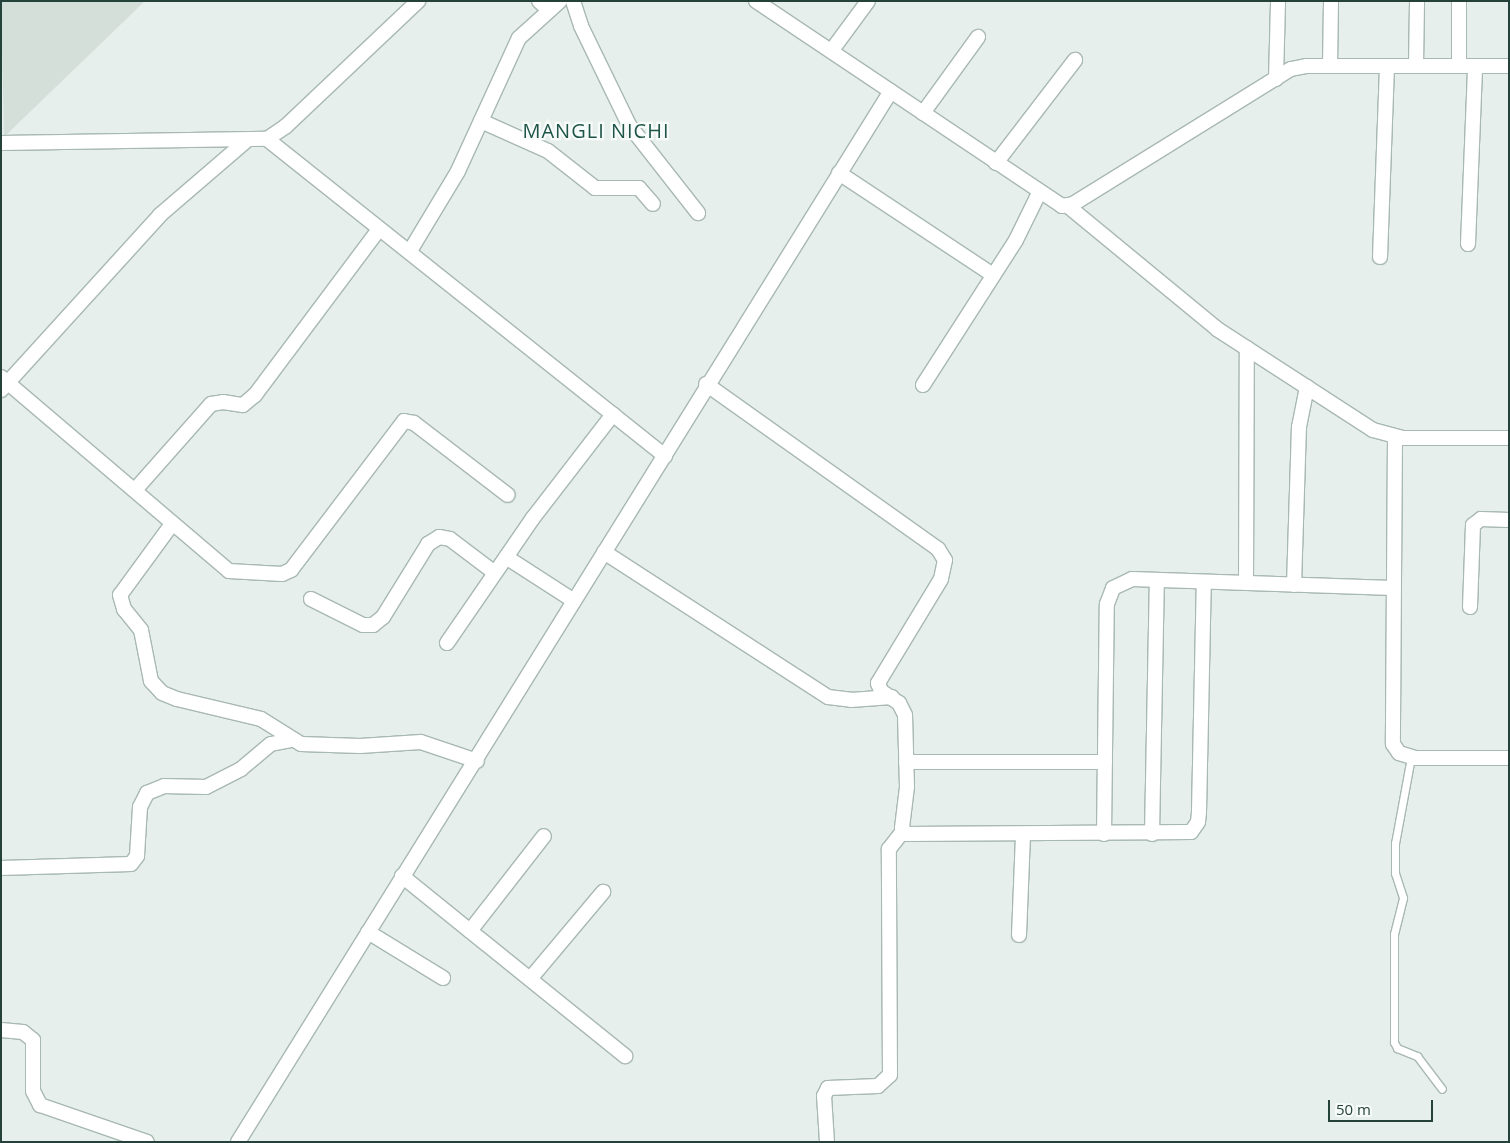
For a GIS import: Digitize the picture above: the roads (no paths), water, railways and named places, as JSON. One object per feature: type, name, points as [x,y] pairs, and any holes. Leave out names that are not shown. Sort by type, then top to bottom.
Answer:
[{"type":"street","points":[[1,143],[267,140],[286,126],[418,1]]},
{"type":"street","points":[[574,1],[581,26],[629,125],[698,213]]},
{"type":"street","points":[[756,1],[832,50],[1054,203],[1068,206],[1195,313],[1373,430],[1395,437],[1509,438]]},
{"type":"street","points":[[832,50],[868,1]]},
{"type":"street","points":[[1276,79],[1278,1]]},
{"type":"street","points":[[1330,66],[1331,1]]},
{"type":"street","points":[[1416,66],[1418,1]]},
{"type":"street","points":[[1459,1],[1459,66]]},
{"type":"street","points":[[410,251],[451,185],[519,38],[550,4]]},
{"type":"street","points":[[923,112],[978,37]]},
{"type":"street","points":[[996,163],[1075,60]]},
{"type":"street","points":[[1068,206],[1296,68],[1330,66],[1509,66]]},
{"type":"street","points":[[1380,256],[1386,66]]},
{"type":"street","points":[[1468,244],[1475,66]]},
{"type":"street","points":[[238,1142],[665,456],[706,384],[891,90]]},
{"type":"street","points":[[481,121],[548,151],[595,188],[639,188],[653,204]]},
{"type":"street","points":[[267,140],[379,229],[410,251],[665,456]]},
{"type":"street","points":[[246,141],[160,215],[3,383],[135,490],[225,570],[287,573],[401,423],[407,420],[508,495]]},
{"type":"street","points":[[839,173],[993,275]]},
{"type":"street","points":[[923,385],[1022,230],[1039,193]]},
{"type":"street","points":[[135,490],[211,404],[223,402],[243,405],[255,395],[379,229]]},
{"type":"street","points":[[1246,583],[1247,348]]},
{"type":"street","points":[[706,384],[942,554],[945,570],[879,677],[879,688],[892,697],[905,715],[906,762],[903,831],[889,848],[890,1075],[878,1086],[828,1088],[824,1096],[826,1142]]},
{"type":"street","points":[[1294,585],[1299,427],[1307,387]]},
{"type":"street","points":[[446,643],[506,557],[613,414]]},
{"type":"street","points":[[1395,437],[1392,738],[1399,753],[1411,757],[1509,758]]},
{"type":"street","points":[[1470,607],[1473,525],[1481,519],[1509,520]]},
{"type":"street","points":[[172,524],[120,595],[124,609],[141,630],[151,681],[162,693],[177,699],[261,719],[291,740],[317,746],[421,742],[477,760]]},
{"type":"street","points":[[311,599],[363,624],[373,625],[383,617],[428,544],[440,537],[450,539],[495,574]]},
{"type":"street","points":[[604,552],[828,697],[851,700],[892,697]]},
{"type":"street","points":[[506,557],[574,601]]},
{"type":"street","points":[[1104,834],[1109,596],[1121,583],[1156,580],[1393,588]]},
{"type":"street","points":[[1152,834],[1156,580]]},
{"type":"street","points":[[903,831],[911,835],[1152,834],[1191,832],[1198,822],[1204,582]]},
{"type":"street","points":[[1,868],[131,864],[137,856],[140,807],[147,793],[164,786],[206,788],[241,769],[271,744],[291,740]]},
{"type":"street","points":[[906,762],[1105,762]]},
{"type":"street","points":[[1019,935],[1023,834]]},
{"type":"street","points":[[470,931],[544,836]]},
{"type":"street","points":[[402,876],[625,1056]]},
{"type":"street","points":[[530,979],[603,892]]},
{"type":"street","points":[[368,932],[443,978]]},
{"type":"street","points":[[1,1030],[23,1032],[33,1040],[33,1091],[40,1105],[147,1142]]},
{"type":"lane","points":[[1411,757],[1395,843],[1395,873],[1403,898],[1394,934],[1394,1042],[1397,1048],[1417,1056],[1442,1089]]},
{"type":"district","name":"MANGLI NICHI","points":[[596,130]]}]
